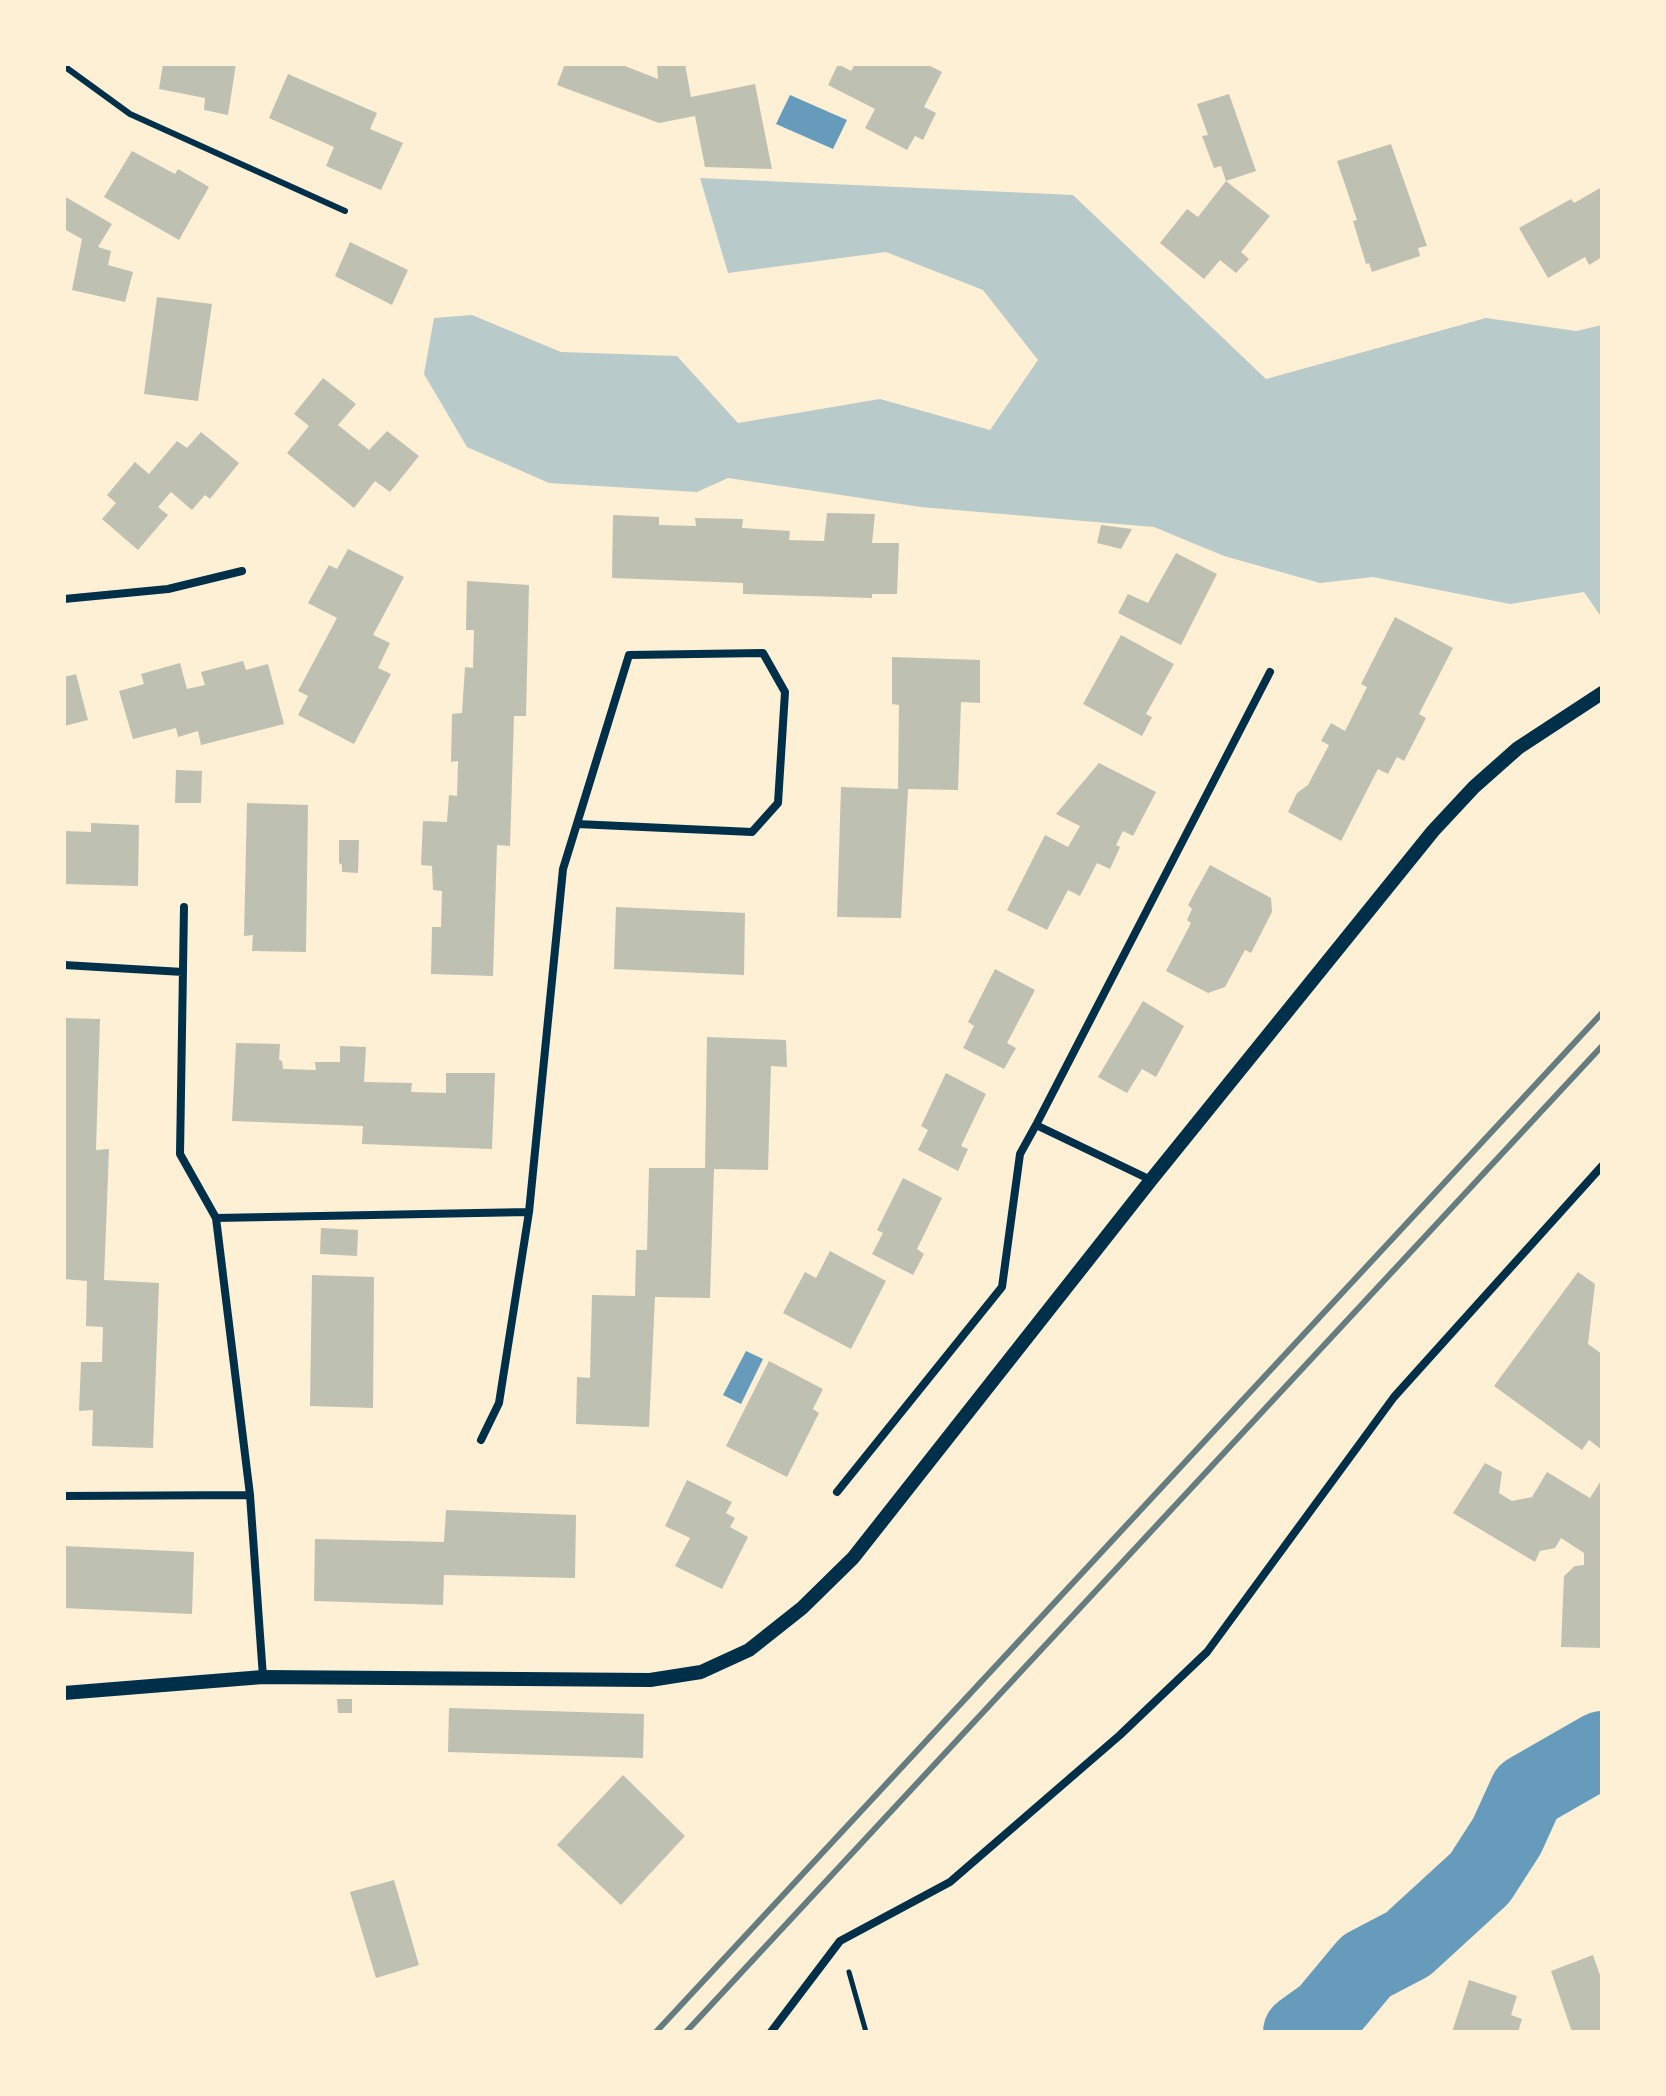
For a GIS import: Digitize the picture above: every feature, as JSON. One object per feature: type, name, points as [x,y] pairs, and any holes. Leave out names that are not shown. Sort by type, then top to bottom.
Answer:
[{"type":"street","points":[[64,599],[168,589],[242,571]]},
{"type":"street","points":[[481,1440],[499,1403],[529,1212],[563,869],[629,655],[763,653],[785,692],[778,803],[752,832],[577,824]]},
{"type":"street","points":[[837,1492],[1002,1287],[1020,1154],[1270,672]]},
{"type":"street","points":[[64,1693],[263,1677],[650,1680],[701,1672],[749,1650],[802,1608],[853,1558],[1151,1180],[1433,831],[1474,787],[1518,748],[1602,693]]},
{"type":"street","points":[[184,907],[180,1154],[216,1218],[250,1495],[263,1677]]},
{"type":"street","points":[[64,965],[183,972]]},
{"type":"street","points":[[1036,1125],[1151,1180]]},
{"type":"street","points":[[771,2032],[840,1941],[950,1882],[1120,1735],[1207,1652],[1394,1397],[1602,1166]]},
{"type":"street","points":[[216,1218],[529,1212]]},
{"type":"street","points":[[64,1496],[250,1495]]},
{"type":"lane","points":[[64,66],[130,114],[345,211]]},
{"type":"path","points":[[840,1941],[866,2032]]},
{"type":"shaded area","points":[[700,178],[1073,195],[1266,379],[1486,318],[1576,331],[1602,325],[1602,618],[1584,592],[1510,604],[1373,577],[1320,583],[1224,556],[1154,527],[921,507],[728,478],[697,492],[549,483],[467,447],[424,374],[434,318],[472,315],[561,352],[677,356],[738,423],[880,399],[990,430],[1038,360],[983,290],[886,252],[728,273]]},
{"type":"water","points":[[790,95],[847,120],[833,149],[776,124]]},
{"type":"water","points":[[746,1351],[763,1359],[741,1404],[723,1395]]},
{"type":"building","points":[[163,64],[236,64],[228,115],[204,110],[205,98],[159,89]]},
{"type":"building","points":[[565,64],[620,64],[658,79],[657,64],[685,64],[691,97],[755,84],[772,169],[705,167],[695,116],[659,123],[557,85]]},
{"type":"building","points":[[838,64],[851,71],[855,64],[926,64],[942,72],[924,107],[936,113],[923,140],[915,136],[907,150],[865,128],[875,109],[828,85]]},
{"type":"building","points":[[288,74],[377,113],[370,129],[403,143],[381,190],[326,166],[334,147],[269,118]]},
{"type":"building","points":[[1229,94],[1256,171],[1226,181],[1221,166],[1214,168],[1202,136],[1208,135],[1197,104]]},
{"type":"building","points":[[1391,144],[1427,246],[1418,248],[1420,256],[1372,272],[1369,263],[1366,264],[1353,221],[1357,220],[1337,161]]},
{"type":"building","points":[[132,151],[175,174],[178,169],[209,187],[179,240],[104,197]]},
{"type":"building","points":[[1226,181],[1270,216],[1241,252],[1249,259],[1236,273],[1220,260],[1204,279],[1160,243],[1187,209],[1198,217]]},
{"type":"building","points":[[1602,187],[1602,257],[1589,265],[1585,257],[1548,278],[1519,228],[1571,199],[1574,203]]},
{"type":"building","points":[[64,196],[112,224],[98,247],[111,251],[108,265],[133,272],[125,302],[72,290],[82,239],[64,229]]},
{"type":"building","points":[[350,242],[408,270],[392,305],[335,276]]},
{"type":"building","points":[[157,297],[212,304],[198,401],[144,394]]},
{"type":"building","points":[[323,378],[356,404],[338,425],[369,450],[387,431],[419,456],[390,492],[375,481],[354,508],[287,453],[309,426],[294,414]]},
{"type":"building","points":[[201,432],[239,463],[210,499],[205,495],[192,510],[171,492],[158,507],[168,515],[138,550],[102,519],[116,503],[107,495],[135,462],[149,474],[177,441],[187,448]]},
{"type":"building","points":[[827,513],[875,514],[872,543],[899,543],[897,594],[872,594],[872,598],[743,594],[743,583],[612,578],[613,515],[659,517],[659,525],[696,526],[695,518],[743,519],[742,528],[790,531],[789,540],[824,541]]},
{"type":"building","points":[[1101,525],[1132,529],[1121,549],[1097,543]]},
{"type":"building","points":[[348,549],[404,577],[373,635],[390,643],[378,668],[391,674],[354,744],[298,715],[308,696],[298,691],[337,618],[308,603],[329,565],[337,569]]},
{"type":"building","points":[[1176,553],[1217,574],[1181,645],[1118,613],[1128,594],[1148,603]]},
{"type":"building","points":[[467,581],[529,585],[526,716],[514,716],[510,846],[497,845],[493,976],[431,974],[432,927],[441,927],[442,891],[433,890],[432,866],[421,865],[423,821],[447,822],[449,795],[457,796],[458,761],[451,762],[452,714],[462,713],[465,667],[473,668],[474,630],[466,630]]},
{"type":"building","points":[[1395,617],[1453,648],[1419,714],[1426,718],[1404,761],[1397,757],[1388,774],[1378,769],[1341,841],[1288,812],[1297,793],[1308,785],[1329,745],[1321,741],[1331,723],[1345,731],[1367,687],[1361,684]]},
{"type":"building","points":[[1121,635],[1174,664],[1146,714],[1152,717],[1142,736],[1083,704]]},
{"type":"building","points":[[892,657],[980,660],[980,703],[961,702],[958,790],[908,789],[901,918],[837,917],[841,787],[898,789],[899,705],[892,704]]},
{"type":"building","points":[[243,661],[246,670],[268,664],[284,724],[201,745],[198,731],[178,737],[176,728],[133,739],[119,691],[144,684],[141,674],[180,663],[187,689],[205,685],[201,672]]},
{"type":"building","points":[[76,674],[88,720],[64,726],[64,677]]},
{"type":"building","points":[[1099,763],[1156,792],[1133,836],[1123,831],[1110,869],[1097,863],[1080,896],[1068,890],[1047,930],[1007,910],[1045,835],[1068,847],[1080,826],[1056,814]]},
{"type":"building","points":[[176,770],[202,771],[201,803],[175,803]]},
{"type":"building","points":[[247,803],[308,805],[306,952],[252,951],[253,935],[244,936]]},
{"type":"building","points":[[91,823],[139,825],[138,886],[64,884],[64,831],[91,832]]},
{"type":"building","points":[[339,840],[359,840],[358,873],[342,872]]},
{"type":"building","points":[[1210,865],[1271,898],[1272,912],[1251,953],[1245,950],[1225,987],[1208,993],[1166,971],[1191,923],[1187,920],[1192,909],[1188,905]]},
{"type":"building","points":[[616,907],[745,913],[744,975],[614,969]]},
{"type":"building","points":[[995,969],[1035,990],[1007,1043],[1016,1048],[1004,1069],[963,1048],[974,1026],[968,1022]]},
{"type":"building","points":[[1143,1001],[1184,1026],[1156,1077],[1142,1069],[1127,1093],[1098,1077]]},
{"type":"building","points":[[64,1018],[100,1019],[96,1150],[109,1149],[104,1280],[159,1283],[153,1448],[92,1446],[93,1410],[79,1411],[81,1362],[102,1362],[103,1327],[86,1326],[87,1281],[64,1279]]},
{"type":"building","points":[[707,1037],[786,1040],[787,1067],[771,1066],[768,1170],[714,1169],[710,1298],[655,1297],[649,1427],[576,1424],[577,1377],[590,1378],[592,1295],[635,1296],[636,1250],[647,1250],[649,1168],[705,1168]]},
{"type":"building","points":[[236,1043],[280,1044],[279,1060],[283,1069],[316,1070],[315,1062],[340,1062],[340,1046],[366,1047],[364,1082],[412,1083],[411,1092],[446,1093],[446,1073],[495,1073],[492,1149],[362,1144],[363,1126],[232,1121]]},
{"type":"building","points":[[946,1073],[986,1094],[961,1146],[968,1149],[958,1171],[918,1150],[928,1130],[921,1126]]},
{"type":"building","points":[[903,1178],[942,1198],[917,1249],[924,1254],[913,1275],[872,1254],[883,1233],[877,1230]]},
{"type":"building","points":[[321,1228],[358,1230],[357,1256],[320,1254]]},
{"type":"building","points":[[830,1251],[886,1281],[851,1349],[783,1313],[805,1272],[816,1278]]},
{"type":"building","points":[[1578,1272],[1595,1284],[1588,1344],[1602,1354],[1602,1450],[1589,1440],[1582,1450],[1494,1386]]},
{"type":"building","points":[[312,1275],[374,1277],[373,1408],[310,1406]]},
{"type":"building","points":[[769,1361],[823,1389],[813,1409],[819,1413],[787,1477],[726,1446]]},
{"type":"building","points":[[1485,1463],[1502,1472],[1499,1493],[1512,1501],[1532,1497],[1547,1472],[1590,1498],[1602,1479],[1602,1648],[1561,1647],[1564,1576],[1575,1566],[1584,1565],[1584,1553],[1561,1538],[1555,1548],[1540,1551],[1535,1562],[1453,1513]]},
{"type":"building","points":[[687,1480],[732,1502],[726,1513],[735,1518],[730,1527],[748,1537],[722,1589],[675,1566],[690,1538],[665,1526]]},
{"type":"building","points":[[446,1510],[576,1515],[575,1578],[444,1575],[443,1605],[314,1601],[315,1539],[444,1542]]},
{"type":"building","points":[[64,1546],[194,1552],[192,1614],[64,1608]]},
{"type":"building","points":[[337,1699],[352,1699],[352,1713],[338,1713]]},
{"type":"building","points":[[449,1708],[644,1714],[643,1758],[448,1752]]},
{"type":"building","points":[[623,1775],[685,1836],[621,1905],[557,1845]]},
{"type":"building","points":[[394,1880],[419,1965],[376,1978],[350,1892]]},
{"type":"building","points":[[1593,1955],[1602,1981],[1602,2032],[1572,2032],[1551,1971]]},
{"type":"building","points":[[1469,1980],[1517,1996],[1511,2015],[1522,2019],[1518,2032],[1452,2032]]},
{"type":"waterway","points":[[1301,2032],[1326,2014],[1366,1966],[1408,1944],[1480,1878],[1507,1836],[1527,1792],[1602,1749]]},
{"type":"railway","points":[[656,2032],[1602,1013]]},
{"type":"railway","points":[[686,2032],[1602,1046]]}]
